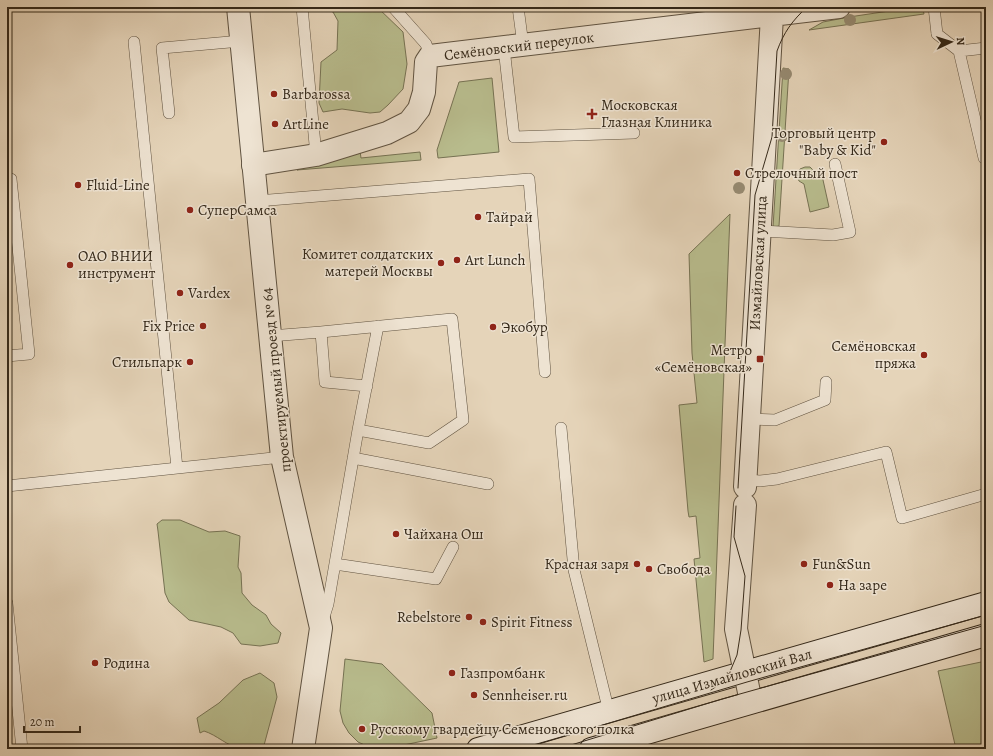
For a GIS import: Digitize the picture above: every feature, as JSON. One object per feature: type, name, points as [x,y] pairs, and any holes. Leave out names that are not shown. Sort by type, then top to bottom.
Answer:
[{"type":"street","name":"проектируемый проезд № 64","points":[[238,7],[282,457],[320,628],[303,749]]},
{"type":"street","name":"Семёновский переулок","points":[[253,165],[316,154],[387,133],[409,122],[419,110],[424,92],[426,62],[430,56],[839,7]]},
{"type":"street","name":"Измайловская улица","points":[[751,702],[736,630],[772,16]]},
{"type":"street","name":"улица Измайловский Вал","points":[[478,749],[986,603]]},
{"type":"street","name":"улица Измайловский Вал","points":[[591,749],[986,635]]},
{"type":"lane","points":[[302,7],[316,154]]},
{"type":"lane","points":[[393,7],[426,44],[430,56]]},
{"type":"lane","points":[[518,7],[513,46],[514,137],[634,133]]},
{"type":"lane","points":[[934,7],[937,34],[959,51],[984,158],[986,158]]},
{"type":"lane","points":[[169,113],[162,48],[241,41]]},
{"type":"lane","points":[[134,42],[177,468]]},
{"type":"lane","points":[[959,51],[986,48]]},
{"type":"lane","points":[[760,231],[833,236],[850,232],[835,164]]},
{"type":"lane","points":[[7,178],[11,179],[29,354],[7,356]]},
{"type":"lane","points":[[257,201],[529,179],[545,372]]},
{"type":"lane","points":[[270,336],[452,319],[463,420],[429,443],[358,430]]},
{"type":"lane","points":[[320,628],[328,604],[358,430],[378,326]]},
{"type":"lane","points":[[321,332],[325,382],[367,386]]},
{"type":"lane","points":[[749,419],[775,420],[826,400],[826,382]]},
{"type":"lane","points":[[561,428],[574,570],[609,712]]},
{"type":"lane","points":[[745,491],[760,481],[777,479],[886,452],[902,518],[986,494]]},
{"type":"lane","points":[[7,486],[282,457]]},
{"type":"lane","points":[[353,458],[488,484]]},
{"type":"lane","points":[[335,564],[436,579],[453,547]]},
{"type":"lane","points":[[7,602],[22,749]]},
{"type":"green space","points":[[320,7],[377,7],[403,32],[407,64],[403,89],[380,112],[370,113],[342,109],[323,112],[319,103],[321,62],[337,50],[338,21],[333,12]]},
{"type":"green space","points":[[916,7],[923,9],[924,14],[809,30],[823,22]]},
{"type":"green space","points":[[783,68],[789,69],[779,226],[773,227]]},
{"type":"green space","points":[[492,78],[499,152],[438,158],[437,150],[459,82]]},
{"type":"green space","points":[[360,151],[361,158],[420,152],[421,160],[297,170]]},
{"type":"green space","points":[[810,167],[815,172],[821,171],[829,207],[810,212],[804,184],[799,181],[797,176],[800,169]]},
{"type":"green space","points":[[730,214],[713,659],[704,662],[694,559],[700,558],[696,516],[689,517],[688,511],[679,405],[697,403],[692,353],[689,254]]},
{"type":"green space","points":[[162,520],[180,520],[209,532],[225,531],[240,536],[238,567],[241,573],[242,593],[252,605],[266,615],[271,624],[281,633],[278,643],[260,646],[241,644],[233,633],[221,627],[189,620],[169,602],[165,593],[157,524]]},
{"type":"green space","points":[[345,659],[382,664],[432,713],[437,738],[385,749],[369,747],[358,742],[349,733],[343,723],[340,711]]},
{"type":"green space","points":[[986,661],[986,749],[956,749],[938,671]]},
{"type":"green space","points":[[260,673],[274,683],[277,697],[263,749],[236,748],[209,733],[204,731],[200,733],[197,718],[219,703],[243,680]]},
{"type":"tram line","points":[[738,488],[755,195],[772,137],[777,51],[789,27],[807,7]]},
{"type":"tram line","points":[[711,690],[729,674],[737,655],[741,630],[745,576],[734,537],[736,506]]},
{"type":"tram line","points":[[522,749],[747,682],[986,615]]},
{"type":"tram line","points":[[558,749],[722,699],[986,625]]},
{"type":"place","name":"Barbarossa","points":[[274,94]]},
{"type":"place","name":"Московская Глазная Клиника","points":[[592,114]]},
{"type":"place","name":"ArtLine","points":[[275,124]]},
{"type":"place","name":"Торговый центр \"Baby & Kid\"","points":[[884,142]]},
{"type":"place","name":"Стрелочный пост","points":[[737,173]]},
{"type":"place","name":"Fluid-Line","points":[[78,185]]},
{"type":"place","name":"СуперСамса","points":[[190,210]]},
{"type":"place","name":"Тайрай","points":[[478,217]]},
{"type":"place","name":"Art Lunch","points":[[457,260]]},
{"type":"place","name":"Комитет солдатских матерей Москвы","points":[[441,263]]},
{"type":"place","name":"ОАО ВНИИ инструмент","points":[[70,265]]},
{"type":"place","name":"Vardex","points":[[180,293]]},
{"type":"place","name":"Fix Price","points":[[203,326]]},
{"type":"place","name":"Экобур","points":[[493,327]]},
{"type":"place","name":"Семёновская пряжа","points":[[924,355]]},
{"type":"place","name":"Метро «Семёновская»","points":[[760,359]]},
{"type":"place","name":"Стильпарк","points":[[190,362]]},
{"type":"place","name":"Чайхана Ош","points":[[396,534]]},
{"type":"place","name":"Красная заря","points":[[637,564]]},
{"type":"place","name":"Fun&Sun","points":[[804,564]]},
{"type":"place","name":"Свобода","points":[[649,569]]},
{"type":"place","name":"На заре","points":[[830,585]]},
{"type":"place","name":"Rebelstore","points":[[469,617]]},
{"type":"place","name":"Spirit Fitness","points":[[483,622]]},
{"type":"place","name":"Родина","points":[[95,663]]},
{"type":"place","name":"Газпромбанк","points":[[452,673]]},
{"type":"place","name":"Sennheiser.ru","points":[[474,695]]},
{"type":"place","name":"Русскому гвардейцу Семеновского полка","points":[[362,729]]}]
